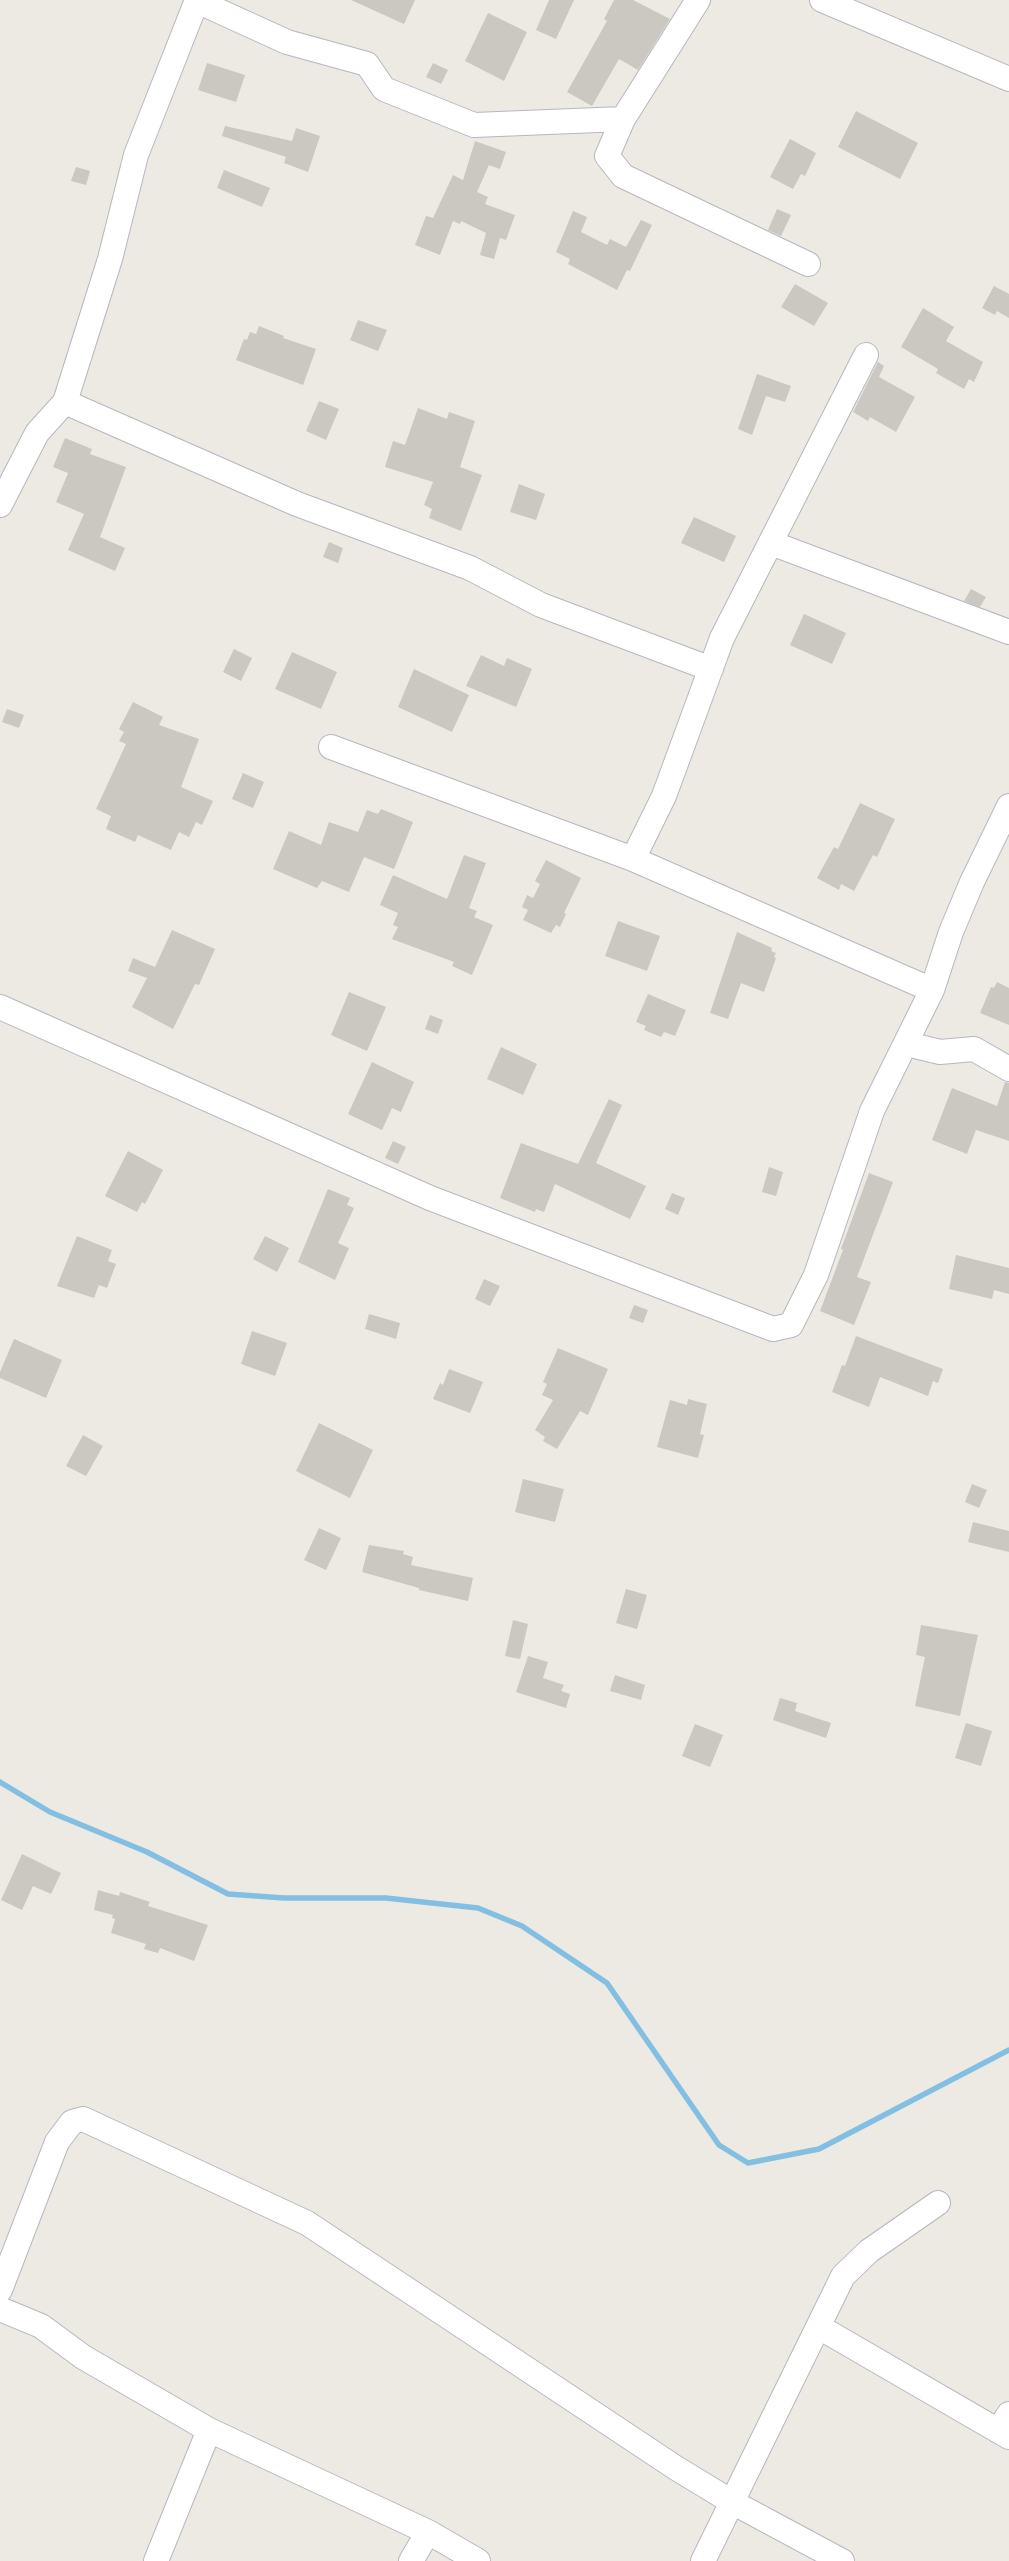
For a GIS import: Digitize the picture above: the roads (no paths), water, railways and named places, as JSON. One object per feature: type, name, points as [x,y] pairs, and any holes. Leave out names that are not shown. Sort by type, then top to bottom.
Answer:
[{"type":"street","points":[[0,505],[37,434],[65,402],[110,259],[136,155],[197,0],[287,42],[367,64],[384,89],[474,125],[623,119]]},
{"type":"street","points":[[822,0],[1009,79]]},
{"type":"street","points":[[692,2],[623,119],[606,156],[623,176],[808,264]]},
{"type":"street","points":[[633,859],[664,796],[722,638],[866,355]]},
{"type":"street","points":[[65,402],[297,504],[470,568],[541,605],[711,669]]},
{"type":"street","points":[[771,543],[1009,632]]},
{"type":"street","points":[[331,747],[633,859],[932,990]]},
{"type":"street","points":[[0,1007],[430,1198],[773,1329],[791,1325],[816,1274],[872,1111],[907,1044],[932,990],[961,907],[1009,806]]},
{"type":"street","points":[[907,1044],[940,1052],[974,1049],[1009,1069]]},
{"type":"street","points":[[0,2290],[58,2142],[72,2122],[83,2119],[307,2223],[676,2468],[732,2502],[842,2561]]},
{"type":"street","points":[[703,2561],[843,2276],[869,2251],[938,2203]]},
{"type":"street","points":[[0,2309],[41,2326],[83,2357],[209,2430],[428,2532],[478,2561]]},
{"type":"street","points":[[818,2327],[1005,2428]]},
{"type":"street","points":[[156,2561],[209,2430]]},
{"type":"street","points":[[412,2561],[428,2532]]},
{"type":"waterway","points":[[0,1782],[50,1812],[147,1852],[228,1894],[284,1898],[386,1898],[478,1908],[522,1926],[607,1983],[719,2145],[748,2163],[819,2149],[1009,2050]]}]
